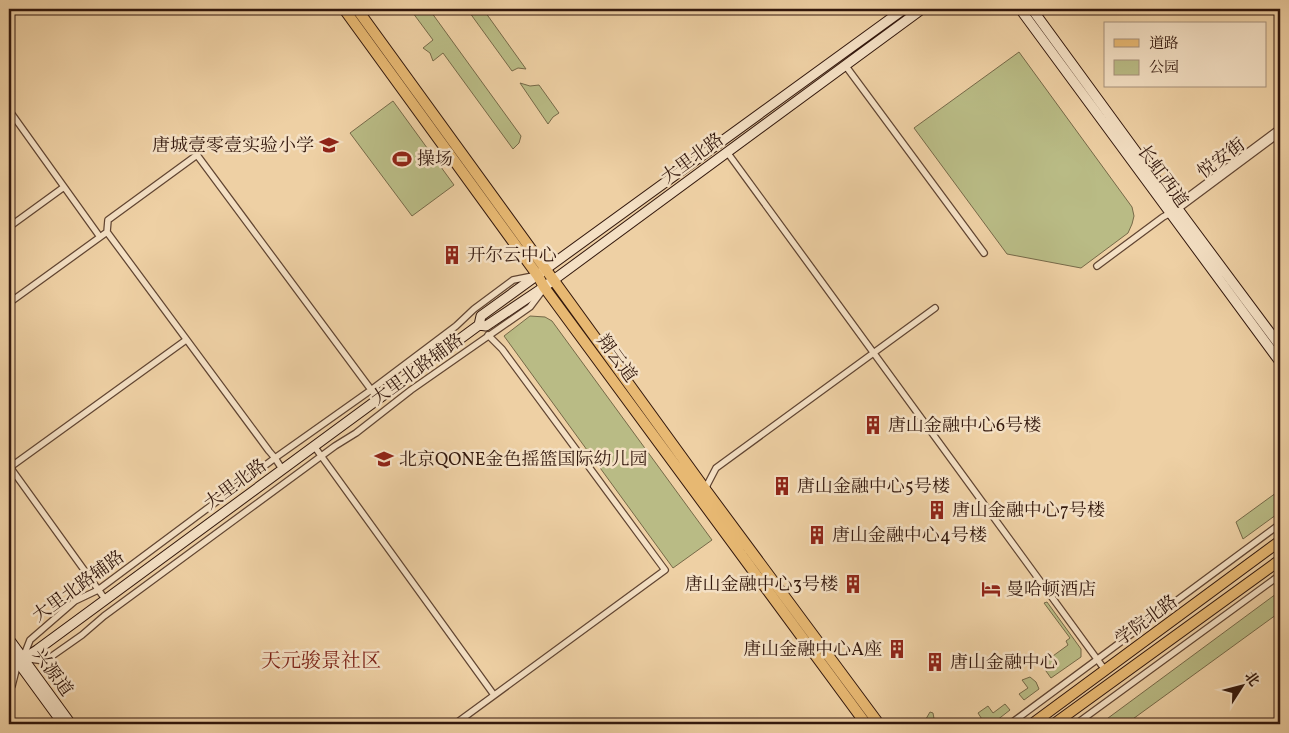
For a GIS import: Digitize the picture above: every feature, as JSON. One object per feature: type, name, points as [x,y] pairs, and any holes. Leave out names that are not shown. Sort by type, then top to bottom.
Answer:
[{"type":"main road","name":"翔云道","points":[[344,9],[538,276],[544,287],[866,724]]},
{"type":"main road","name":"翔云道","points":[[356,9],[547,269],[705,489],[879,724]]},
{"type":"main road","name":"大里北路","points":[[9,669],[16,661],[37,650],[479,324],[481,316],[904,9]]},
{"type":"main road","name":"大里北路","points":[[479,324],[486,326],[554,280],[922,9]]},
{"type":"main road","name":"长虹西道","points":[[1020,9],[1280,346]]},
{"type":"main road","name":"长虹西道","points":[[1032,9],[1280,362]]},
{"type":"main road","name":"学院北路","points":[[1032,724],[1280,541]]},
{"type":"main road","name":"学院北路","points":[[1054,724],[1280,560]]},
{"type":"main road","name":"兴源道","points":[[9,639],[16,661],[71,724]]},
{"type":"main road","points":[[1147,640],[1155,651]]},
{"type":"main road","name":"兴源道","points":[[9,650],[63,724]]},
{"type":"street","points":[[845,65],[984,253]]},
{"type":"street","points":[[9,110],[100,237]]},
{"type":"street","name":"悦安街","points":[[1174,209],[1280,128]]},
{"type":"street","name":"悦安街","points":[[1174,209],[1280,133]]},
{"type":"street","points":[[728,152],[1105,670]]},
{"type":"street","points":[[282,469],[107,232],[108,220],[197,155],[378,399]]},
{"type":"street","points":[[9,227],[64,186]]},
{"type":"street","points":[[1097,266],[1174,209]]},
{"type":"street","points":[[9,303],[107,232]]},
{"type":"street","name":"大里北路辅路","points":[[9,687],[12,686],[16,661],[30,640],[75,601],[98,590],[275,458],[371,390],[513,280],[538,276]]},
{"type":"street","name":"大里北路辅路","points":[[16,661],[45,660],[82,636],[104,616],[321,456],[356,433],[411,390],[530,307],[544,287]]},
{"type":"street","points":[[705,489],[716,468],[935,308]]},
{"type":"street","points":[[455,724],[665,570],[502,349],[488,335]]},
{"type":"street","points":[[105,599],[9,468],[186,340]]},
{"type":"street","points":[[314,446],[494,696]]},
{"type":"street","points":[[1010,724],[1280,524]]},
{"type":"street","points":[[1251,545],[1255,560]]},
{"type":"street","points":[[1076,724],[1280,575]]},
{"type":"street","points":[[1138,628],[1147,640]]},
{"type":"street","points":[[1155,651],[1162,661]]},
{"type":"green space","points":[[410,9],[429,9],[521,136],[519,143],[513,149],[443,53],[433,61],[430,53],[423,48],[433,40]]},
{"type":"green space","points":[[467,9],[483,9],[526,69],[518,68],[512,71]]},
{"type":"green space","points":[[1019,52],[1132,207],[1134,216],[1128,233],[1081,268],[1007,254],[914,128]]},
{"type":"green space","points":[[520,83],[530,86],[539,85],[559,113],[548,124]]},
{"type":"green space","name":"操场","points":[[393,101],[454,185],[412,216],[350,133]]},
{"type":"green space","points":[[530,316],[545,317],[552,321],[712,540],[673,568],[504,336]]},
{"type":"green space","points":[[1280,490],[1280,512],[1243,539],[1236,522]]},
{"type":"green space","points":[[1280,591],[1280,612],[1126,724],[1100,724]]},
{"type":"green space","points":[[1047,602],[1081,649],[1081,657],[1051,678],[1038,660],[1042,657],[1046,661],[1068,645],[1066,641],[1070,638],[1044,603]]},
{"type":"green space","points":[[1030,677],[1036,682],[1039,689],[1024,700],[1019,694],[1028,688],[1022,680]]},
{"type":"green space","points":[[1005,704],[1010,710],[992,724],[985,724],[978,713],[988,706],[993,713]]},
{"type":"green space","points":[[930,712],[933,713],[935,724],[923,724]]},
{"type":"place","name":"唐城壹零壹实验小学","points":[[329,145]]},
{"type":"place","name":"操场","points":[[402,159]]},
{"type":"place","name":"开尔云中心","points":[[452,255]]},
{"type":"place","name":"唐山金融中心6号楼","points":[[873,425]]},
{"type":"place","name":"北京QONE金色摇篮国际幼儿园","points":[[384,459]]},
{"type":"place","name":"唐山金融中心5号楼","points":[[782,486]]},
{"type":"place","name":"唐山金融中心7号楼","points":[[937,510]]},
{"type":"place","name":"唐山金融中心4号楼","points":[[817,535]]},
{"type":"place","name":"唐山金融中心3号楼","points":[[853,584]]},
{"type":"place","name":"曼哈顿酒店","points":[[991,589]]},
{"type":"place","name":"唐山金融中心A座","points":[[897,649]]},
{"type":"place","name":"唐山金融中心","points":[[935,662]]},
{"type":"district","name":"天元骏景社区","points":[[321,660]]}]
